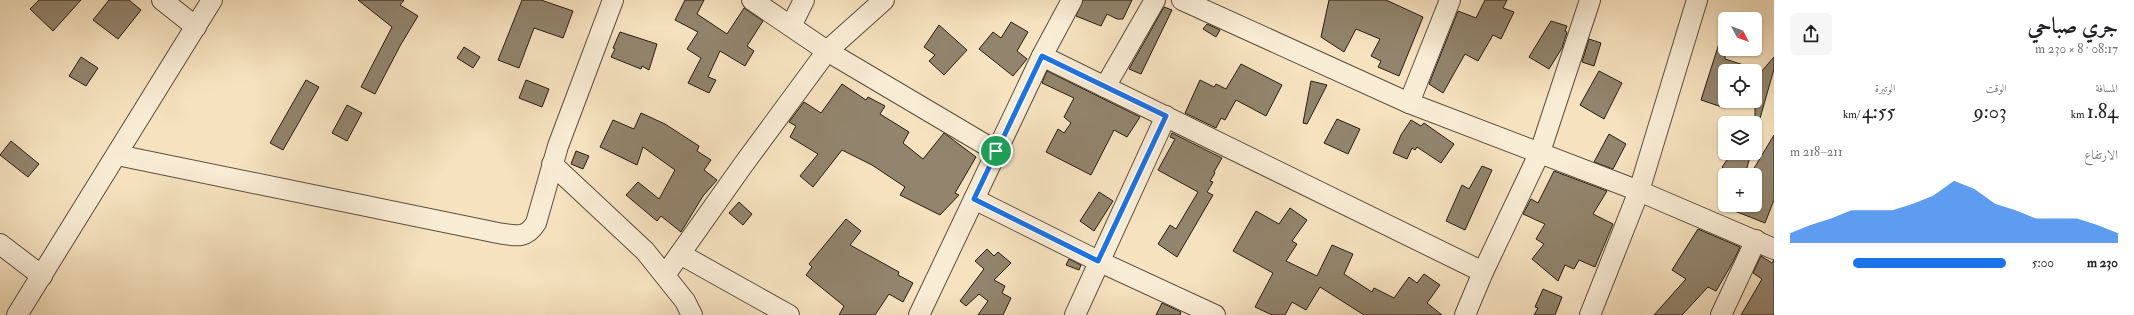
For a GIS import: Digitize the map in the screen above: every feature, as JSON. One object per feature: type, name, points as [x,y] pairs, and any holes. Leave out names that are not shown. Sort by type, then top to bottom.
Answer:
[{"type":"street","points":[[162,0],[196,27]]},
{"type":"street","points":[[17,315],[212,0]]},
{"type":"street","points":[[117,155],[498,234],[521,236],[531,231],[536,223],[552,164],[613,0]]},
{"type":"street","points":[[752,0],[827,51],[996,151]]},
{"type":"street","points":[[791,26],[804,0]]},
{"type":"street","points":[[665,275],[743,164],[827,51],[884,0]]},
{"type":"street","points":[[918,315],[1042,56],[1072,0]]},
{"type":"street","points":[[1105,87],[1155,0]]},
{"type":"street","points":[[1182,0],[1409,103],[1639,191],[1774,249]]},
{"type":"street","points":[[1409,103],[1450,0]]},
{"type":"street","points":[[1465,315],[1483,272],[1540,152],[1590,0]]},
{"type":"street","points":[[1590,315],[1639,191],[1697,0]]},
{"type":"street","points":[[1042,56],[1483,272]]},
{"type":"street","points":[[1074,315],[1166,116]]},
{"type":"street","points":[[552,164],[645,251],[685,301],[692,315]]},
{"type":"street","points":[[974,199],[1206,313]]},
{"type":"street","points":[[1721,315],[1756,240]]},
{"type":"street","points":[[0,244],[42,276]]},
{"type":"street","points":[[680,254],[789,315]]},
{"type":"building","points":[[39,0],[81,0],[53,31],[30,9]]},
{"type":"building","points":[[109,0],[129,0],[141,10],[118,39],[93,20]]},
{"type":"building","points":[[358,0],[404,0],[400,5],[418,16],[400,46],[375,94],[361,87],[392,27]]},
{"type":"building","points":[[522,0],[541,0],[573,11],[563,38],[534,28],[519,68],[498,60]]},
{"type":"building","points":[[685,0],[704,0],[697,14],[727,34],[744,8],[763,21],[747,46],[754,51],[745,66],[720,51],[708,77],[716,80],[709,93],[688,83],[701,58],[687,49],[698,32],[675,20]]},
{"type":"building","points":[[1083,0],[1132,0],[1123,19],[1117,19],[1107,14],[1101,26],[1076,16]]},
{"type":"building","points":[[1329,0],[1386,0],[1423,17],[1399,76],[1378,67],[1381,61],[1371,56],[1380,39],[1356,29],[1344,52],[1321,37]]},
{"type":"building","points":[[1485,0],[1507,0],[1503,8],[1514,12],[1501,39],[1493,35],[1478,61],[1465,54],[1443,93],[1429,84],[1458,11],[1476,18]]},
{"type":"building","points":[[1164,7],[1172,10],[1141,74],[1129,69]]},
{"type":"building","points":[[1551,21],[1567,26],[1565,31],[1567,32],[1562,48],[1549,69],[1529,57]]},
{"type":"building","points":[[1011,22],[1028,32],[1017,51],[1027,59],[1013,76],[979,49],[993,32],[1001,38]]},
{"type":"building","points":[[1207,24],[1220,30],[1216,37],[1203,29]]},
{"type":"building","points":[[939,25],[967,50],[944,75],[929,61],[935,55],[924,47]]},
{"type":"building","points":[[620,32],[657,44],[649,70],[642,66],[641,69],[611,57]]},
{"type":"building","points":[[1589,39],[1601,43],[1594,66],[1582,62]]},
{"type":"building","points":[[464,47],[480,57],[473,68],[457,58]]},
{"type":"building","points":[[1718,47],[1718,56],[1725,56],[1725,59],[1741,64],[1718,64],[1718,106],[1701,100]]},
{"type":"building","points":[[81,57],[98,68],[86,86],[69,76]]},
{"type":"building","points":[[1774,57],[1774,69],[1761,116],[1755,116],[1755,108],[1762,108],[1762,71]]},
{"type":"building","points":[[1241,64],[1282,85],[1266,116],[1236,100],[1225,120],[1221,118],[1216,128],[1185,113],[1200,80],[1214,87],[1216,84],[1226,89]]},
{"type":"building","points":[[1047,71],[1140,117],[1127,137],[1114,130],[1091,175],[1046,152],[1058,129],[1064,133],[1071,123],[1064,117],[1074,98],[1042,83]]},
{"type":"building","points":[[1599,71],[1622,83],[1604,119],[1580,105]]},
{"type":"building","points":[[306,80],[319,87],[283,150],[270,143]]},
{"type":"building","points":[[526,80],[549,89],[542,107],[519,98]]},
{"type":"building","points":[[1311,81],[1327,85],[1307,124],[1303,123]]},
{"type":"building","points":[[842,84],[866,100],[868,97],[885,106],[880,114],[909,132],[903,143],[923,159],[944,133],[976,157],[955,193],[959,195],[940,215],[900,195],[905,187],[872,165],[842,150],[813,187],[800,176],[818,154],[790,137],[796,126],[789,122],[804,102],[821,113]]},
{"type":"building","points":[[347,105],[362,113],[347,141],[332,133]]},
{"type":"building","points":[[641,113],[665,124],[699,146],[697,151],[711,160],[704,170],[717,180],[703,196],[681,232],[661,216],[657,221],[626,195],[638,182],[659,199],[675,170],[643,147],[637,165],[600,147],[613,120],[634,129]]},
{"type":"building","points":[[1337,119],[1360,129],[1348,154],[1324,143]]},
{"type":"building","points":[[1411,120],[1421,126],[1424,123],[1454,144],[1441,163],[1417,147],[1415,150],[1412,148],[1407,159],[1393,153],[1401,135]]},
{"type":"building","points":[[1172,133],[1222,158],[1210,181],[1213,182],[1207,192],[1213,195],[1177,257],[1158,244],[1170,225],[1176,229],[1198,192],[1158,170],[1175,139],[1170,137]]},
{"type":"building","points":[[1609,134],[1626,144],[1613,169],[1594,162]]},
{"type":"building","points":[[1774,135],[1774,200],[1765,223],[1737,212],[1762,212],[1762,168],[1754,168],[1759,160],[1762,160],[1762,155]]},
{"type":"building","points":[[11,141],[39,164],[28,177],[0,155]]},
{"type":"building","points":[[576,151],[589,156],[583,169],[571,164]]},
{"type":"building","points":[[1727,160],[1749,160],[1747,168],[1722,167]]},
{"type":"building","points":[[1482,166],[1492,170],[1465,230],[1446,221],[1462,185],[1469,189]]},
{"type":"building","points":[[1554,171],[1607,191],[1593,214],[1613,224],[1595,267],[1579,260],[1574,269],[1565,265],[1558,281],[1532,259],[1544,244],[1536,239],[1545,224],[1523,214],[1531,199],[1538,203]]},
{"type":"building","points":[[1099,192],[1113,201],[1094,231],[1080,221]]},
{"type":"building","points":[[739,202],[752,214],[743,225],[729,213]]},
{"type":"building","points":[[1290,208],[1307,220],[1292,241],[1297,244],[1286,261],[1317,276],[1332,245],[1353,254],[1344,274],[1372,292],[1374,288],[1394,298],[1409,277],[1417,283],[1424,274],[1440,285],[1427,303],[1442,315],[1364,315],[1320,287],[1306,310],[1292,302],[1285,315],[1272,315],[1255,307],[1273,273],[1233,251],[1256,211],[1279,224]]},
{"type":"building","points":[[846,219],[861,231],[850,245],[899,272],[898,275],[913,283],[903,302],[889,294],[875,315],[839,315],[844,306],[806,275],[812,267],[809,264]]},
{"type":"building","points":[[1698,229],[1740,247],[1733,262],[1716,291],[1708,287],[1682,315],[1654,315],[1686,279],[1672,270]]},
{"type":"building","points":[[987,249],[994,256],[998,252],[1011,263],[994,280],[1005,286],[1002,293],[1011,298],[1003,315],[978,315],[988,301],[979,294],[966,306],[960,301],[984,269],[975,261]]},
{"type":"building","points":[[1761,256],[1772,263],[1774,260],[1774,315],[1741,315],[1762,279],[1753,273]]},
{"type":"building","points":[[1069,259],[1081,265],[1079,270],[1066,265]]},
{"type":"building","points":[[1543,289],[1562,297],[1555,315],[1534,315],[1538,308],[1535,307]]},
{"type":"building","points":[[1162,303],[1181,312],[1180,315],[1156,315]]},
{"type":"route","points":[[1042,56],[1166,116],[1098,261],[974,199],[996,151],[1042,56]]}]
